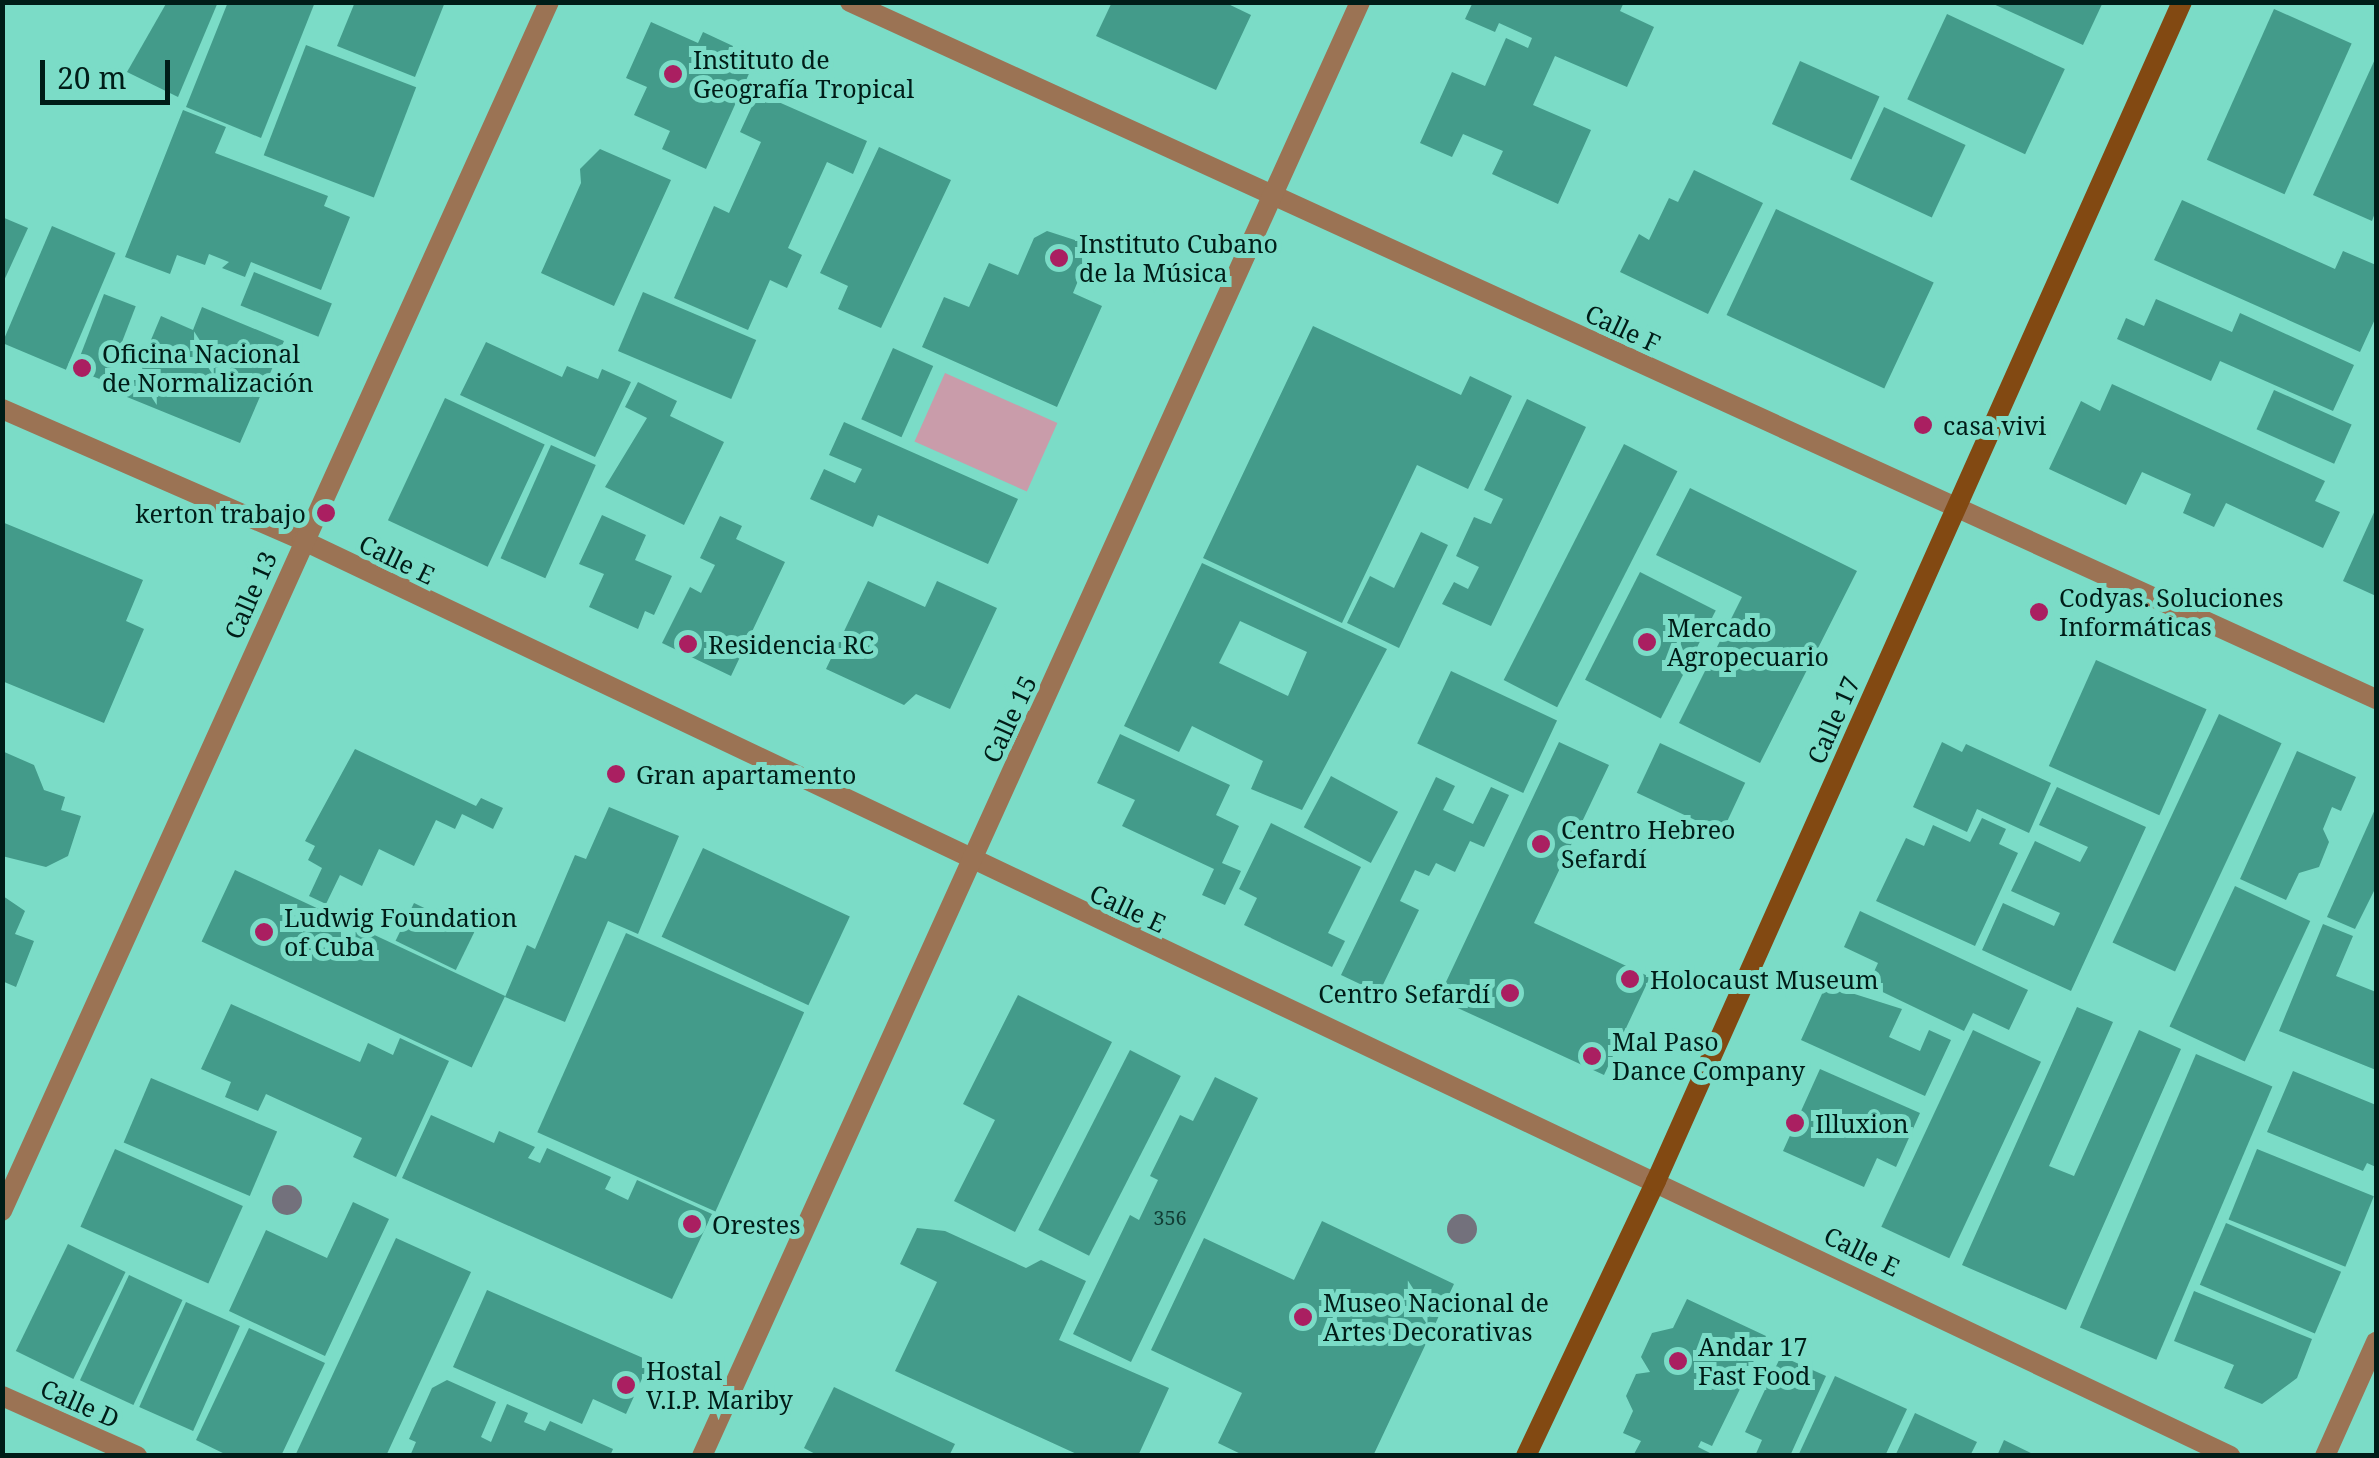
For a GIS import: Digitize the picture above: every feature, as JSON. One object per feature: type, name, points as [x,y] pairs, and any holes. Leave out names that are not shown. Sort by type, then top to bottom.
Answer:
[{"type":"street","name":"Calle 13","points":[[2,1211],[302,540],[549,2]]},
{"type":"street","name":"Calle F","points":[[850,2],[2376,699]]},
{"type":"street","name":"Calle 15","points":[[702,1456],[1360,2]]},
{"type":"street","name":"Calle 17","points":[[1526,1456],[1656,1181],[2182,2]]},
{"type":"street","name":"Calle E","points":[[2,409],[302,540],[971,862],[1656,1181],[2230,1456]]},
{"type":"street","points":[[2325,1456],[2376,1342]]},
{"type":"street","name":"Calle D","points":[[2,1396],[137,1456]]},
{"type":"shaded area","points":[[945,373],[1057,423],[1027,492],[914,442]]},
{"type":"building","points":[[167,2],[218,2],[178,97],[127,72]]},
{"type":"building","points":[[228,2],[315,2],[261,138],[186,107]]},
{"type":"building","points":[[355,2],[445,2],[415,77],[337,46]]},
{"type":"building","points":[[1112,2],[1224,2],[1251,15],[1216,90],[1096,36]]},
{"type":"building","points":[[1473,2],[1624,2],[1620,11],[1654,27],[1627,87],[1555,56],[1533,105],[1591,130],[1558,204],[1492,174],[1503,151],[1463,134],[1452,157],[1420,143],[1452,72],[1485,86],[1506,38],[1528,48],[1532,38],[1499,23],[1495,32],[1465,19]]},
{"type":"building","points":[[1989,2],[2103,2],[2083,45]]},
{"type":"building","points":[[2274,9],[2352,44],[2285,194],[2207,160]]},
{"type":"building","points":[[1947,14],[2065,69],[2025,154],[1907,99]]},
{"type":"building","points":[[651,22],[698,43],[703,32],[733,46],[729,56],[752,67],[706,169],[662,149],[670,131],[634,115],[647,87],[626,78]]},
{"type":"building","points":[[306,45],[416,87],[374,197],[264,155]]},
{"type":"building","points":[[2376,57],[2376,210],[2372,221],[2313,195]]},
{"type":"building","points":[[1800,61],[1879,96],[1851,159],[1772,124]]},
{"type":"building","points":[[758,93],[867,141],[853,174],[827,162],[788,248],[802,255],[787,288],[770,280],[748,330],[674,298],[714,206],[729,213],[761,142],[740,132]]},
{"type":"building","points":[[1884,107],[1966,145],[1932,218],[1850,180]]},
{"type":"building","points":[[183,110],[226,127],[215,153],[328,196],[324,206],[350,217],[321,290],[251,262],[245,277],[222,268],[229,262],[209,254],[205,265],[177,255],[170,274],[125,257]]},
{"type":"building","points":[[879,147],[951,180],[881,328],[838,309],[848,286],[820,273]]},
{"type":"building","points":[[600,149],[671,180],[614,306],[541,273],[581,183],[580,169]]},
{"type":"building","points":[[1694,170],[1763,203],[1708,314],[1620,272],[1639,234],[1649,240],[1669,198],[1678,202]]},
{"type":"building","points":[[2182,200],[2335,269],[2343,251],[2376,265],[2376,317],[2360,352],[2154,260]]},
{"type":"building","points":[[1776,209],[1934,283],[1884,389],[1727,315]]},
{"type":"building","points":[[2,217],[28,228],[2,285]]},
{"type":"building","points":[[52,226],[116,253],[66,370],[2,343]]},
{"type":"building","points":[[1047,231],[1081,242],[1088,257],[1073,293],[1102,306],[1057,407],[922,347],[944,297],[969,307],[989,263],[1018,275],[1034,238]]},
{"type":"building","points":[[254,272],[332,303],[318,337],[241,305]]},
{"type":"building","points":[[643,292],[756,340],[731,399],[618,351]]},
{"type":"building","points":[[104,294],[136,306],[107,382],[75,370]]},
{"type":"building","points":[[2156,299],[2232,332],[2240,313],[2354,365],[2333,411],[2220,361],[2211,381],[2117,339],[2126,318],[2144,326]]},
{"type":"building","points":[[202,307],[284,341],[240,443],[127,397],[161,316],[193,330]]},
{"type":"building","points":[[1313,326],[1461,395],[1470,376],[1512,396],[1468,489],[1417,465],[1342,623],[1203,558]]},
{"type":"building","points":[[486,342],[562,377],[567,366],[598,379],[602,369],[631,382],[595,457],[460,395]]},
{"type":"building","points":[[893,348],[933,366],[901,437],[861,419]]},
{"type":"building","points":[[638,382],[677,401],[670,416],[724,442],[684,525],[605,487],[647,418],[625,407]]},
{"type":"building","points":[[2112,384],[2325,481],[2315,501],[2340,512],[2323,548],[2226,503],[2214,527],[2183,513],[2191,494],[2142,472],[2126,505],[2049,469],[2081,401],[2100,411]]},
{"type":"building","points":[[2274,390],[2352,425],[2334,464],[2257,429]]},
{"type":"building","points":[[445,398],[545,444],[488,567],[388,520]]},
{"type":"building","points":[[1527,399],[1586,427],[1491,626],[1442,604],[1454,582],[1468,589],[1479,567],[1456,556],[1474,517],[1491,524],[1503,499],[1484,490]]},
{"type":"building","points":[[844,422],[1018,499],[988,564],[878,515],[873,527],[810,499],[824,469],[855,483],[862,469],[829,455]]},
{"type":"building","points":[[1624,444],[1677,471],[1557,707],[1504,680]]},
{"type":"building","points":[[551,445],[596,465],[545,578],[501,558]]},
{"type":"building","points":[[1690,488],[1857,571],[1760,763],[1679,723],[1742,597],[1656,555]]},
{"type":"building","points":[[2376,508],[2376,596],[2343,581]]},
{"type":"building","points":[[602,515],[646,535],[635,560],[672,576],[654,615],[645,611],[638,629],[589,607],[604,574],[579,564]]},
{"type":"building","points":[[720,516],[742,526],[736,539],[785,562],[731,676],[662,643],[690,587],[701,593],[715,565],[700,558]]},
{"type":"building","points":[[2,522],[143,580],[126,621],[144,629],[104,723],[2,681]]},
{"type":"building","points":[[1421,532],[1448,545],[1399,648],[1347,623],[1370,576],[1394,588]]},
{"type":"building","points":[[1202,563],[1387,649],[1302,810],[1251,789],[1263,761],[1192,726],[1179,752],[1124,726]],"holes":[[[1240,621],[1307,652],[1288,696],[1219,663]]]},
{"type":"building","points":[[1640,572],[1716,611],[1661,718],[1585,680]]},
{"type":"building","points":[[868,581],[925,607],[937,581],[997,608],[950,709],[916,694],[904,705],[826,669]]},
{"type":"building","points":[[2096,660],[2207,709],[2159,815],[2049,766]]},
{"type":"building","points":[[1451,671],[1557,720],[1523,793],[1417,744]]},
{"type":"building","points":[[2219,714],[2282,743],[2175,972],[2113,942]]},
{"type":"building","points":[[1120,734],[1230,785],[1216,815],[1239,826],[1222,863],[1241,871],[1225,905],[1202,895],[1214,869],[1122,826],[1135,800],[1097,783]]},
{"type":"building","name":"Centro Hebreo Sefardí","points":[[1559,742],[1609,765],[1534,923],[1650,977],[1604,1075],[1438,999]]},
{"type":"building","points":[[1942,742],[1962,752],[1966,744],[2051,783],[2029,833],[1977,809],[1967,832],[1913,807]]},
{"type":"building","points":[[1660,743],[1745,783],[1722,833],[1637,793]]},
{"type":"building","points":[[355,749],[476,806],[481,798],[503,808],[493,829],[462,814],[455,829],[436,820],[414,866],[379,849],[362,886],[340,875],[326,904],[309,896],[322,868],[308,860],[315,846],[305,841]]},
{"type":"building","points":[[2,751],[34,765],[44,790],[65,797],[61,810],[81,816],[68,856],[46,867],[2,856]]},
{"type":"building","points":[[2297,751],[2356,777],[2341,811],[2332,807],[2323,829],[2329,842],[2319,867],[2299,873],[2286,900],[2240,879]]},
{"type":"building","points":[[1331,776],[1398,812],[1371,863],[1304,827]]},
{"type":"building","points":[[1436,777],[1455,786],[1443,810],[1473,824],[1491,787],[1509,795],[1484,847],[1470,841],[1455,872],[1436,863],[1429,876],[1415,870],[1400,901],[1419,910],[1379,993],[1341,975]]},
{"type":"building","points":[[2057,787],[2146,827],[2071,991],[1982,950],[2003,903],[2054,926],[2060,913],[2011,891],[2035,841],[2080,862],[2088,847],[2039,825]]},
{"type":"building","points":[[609,807],[679,836],[638,934],[608,921],[565,1022],[505,997],[527,945],[535,949],[575,855],[586,859]]},
{"type":"building","points":[[2376,807],[2376,887],[2355,929],[2327,917]]},
{"type":"building","points":[[1982,818],[2006,829],[1999,844],[2018,853],[1975,946],[1876,901],[1906,838],[1924,846],[1933,825],[1970,842]]},
{"type":"building","points":[[1271,823],[1361,867],[1328,933],[1345,941],[1332,967],[1244,925],[1257,898],[1239,889]]},
{"type":"building","points":[[703,848],[850,916],[808,1005],[662,937]]},
{"type":"building","points":[[235,870],[505,996],[472,1068],[202,942]]},
{"type":"building","points":[[2235,886],[2310,921],[2245,1062],[2169,1026]]},
{"type":"building","points":[[3,896],[25,911],[15,934],[34,941],[16,987],[2,981]]},
{"type":"building","points":[[414,903],[474,932],[456,970],[396,941]]},
{"type":"building","points":[[1860,911],[2028,990],[2009,1030],[1973,1013],[1964,1031],[1868,985],[1878,963],[1844,947]]},
{"type":"building","points":[[2323,924],[2353,936],[2336,976],[2376,992],[2376,1070],[2279,1031]]},
{"type":"building","points":[[626,933],[804,1012],[715,1211],[537,1132]]},
{"type":"building","points":[[1826,985],[1902,1009],[1889,1037],[1920,1051],[1929,1030],[1951,1040],[1925,1096],[1801,1040]]},
{"type":"building","points":[[1018,995],[1112,1042],[1015,1232],[954,1201],[995,1120],[963,1104]]},
{"type":"building","points":[[231,1004],[360,1062],[368,1043],[393,1055],[400,1038],[449,1061],[396,1177],[353,1157],[362,1138],[266,1094],[258,1111],[225,1097],[231,1082],[201,1069]]},
{"type":"building","points":[[2077,1007],[2113,1022],[2049,1166],[2074,1176],[2139,1030],[2181,1049],[2066,1310],[1962,1265]]},
{"type":"building","points":[[1973,1030],[2041,1062],[1949,1258],[1881,1227]]},
{"type":"building","points":[[1130,1050],[1181,1076],[1089,1256],[1038,1230]]},
{"type":"building","points":[[2196,1054],[2272,1086],[2156,1360],[2080,1327]]},
{"type":"building","points":[[1820,1069],[1920,1113],[1896,1167],[1877,1158],[1864,1187],[1783,1151]]},
{"type":"building","points":[[2293,1071],[2376,1105],[2376,1167],[2367,1163],[2363,1171],[2267,1132]]},
{"type":"building","points":[[1215,1077],[1258,1098],[1131,1362],[1073,1334],[1130,1215],[1139,1220],[1158,1180],[1150,1176],[1180,1115],[1193,1121]]},
{"type":"building","points":[[151,1078],[277,1132],[250,1196],[124,1142]]},
{"type":"building","points":[[431,1115],[494,1143],[499,1131],[535,1147],[528,1158],[540,1163],[547,1148],[611,1177],[605,1189],[628,1200],[637,1180],[712,1214],[672,1299],[402,1178]]},
{"type":"building","points":[[115,1149],[243,1206],[208,1284],[80,1227]]},
{"type":"building","points":[[2257,1149],[2374,1196],[2345,1267],[2229,1219]]},
{"type":"building","points":[[353,1202],[389,1219],[325,1356],[229,1311],[266,1230],[327,1258]]},
{"type":"building","name":"Museo Nacional de Artes Decorativas","points":[[1322,1221],[1454,1284],[1373,1456],[1245,1456],[1218,1443],[1242,1393],[1151,1350],[1204,1238],[1294,1280]]},
{"type":"building","points":[[2226,1223],[2341,1272],[2315,1334],[2200,1285]]},
{"type":"building","points":[[917,1228],[945,1231],[1026,1268],[1041,1260],[1086,1281],[1059,1340],[1169,1388],[1138,1456],[1081,1456],[895,1371],[937,1282],[900,1264]]},
{"type":"building","points":[[396,1238],[471,1272],[386,1456],[295,1456]]},
{"type":"building","points":[[68,1244],[126,1272],[73,1379],[16,1351]]},
{"type":"building","points":[[129,1275],[182,1300],[133,1405],[80,1380]]},
{"type":"building","points":[[487,1290],[650,1361],[626,1414],[593,1399],[582,1424],[453,1367]]},
{"type":"building","points":[[2194,1291],[2312,1339],[2297,1378],[2262,1404],[2224,1388],[2234,1365],[2174,1341]]},
{"type":"building","points":[[1687,1299],[1766,1336],[1712,1446],[1701,1441],[1698,1447],[1716,1456],[1633,1456],[1641,1441],[1623,1433],[1633,1411],[1626,1396],[1636,1374],[1650,1372],[1641,1357],[1652,1333],[1673,1328]]},
{"type":"building","points":[[186,1302],[240,1326],[193,1431],[139,1407]]},
{"type":"building","points":[[249,1328],[325,1363],[281,1456],[229,1456],[196,1440]]},
{"type":"building","points":[[1781,1356],[1826,1376],[1790,1456],[1755,1456],[1762,1440],[1745,1432]]},
{"type":"building","points":[[1835,1376],[1907,1409],[1885,1456],[1798,1456]]},
{"type":"building","points":[[447,1380],[496,1402],[481,1437],[491,1442],[507,1404],[528,1413],[524,1422],[545,1431],[550,1421],[613,1449],[610,1456],[410,1456],[416,1442],[409,1439],[432,1388]]},
{"type":"building","points":[[834,1387],[955,1444],[949,1456],[819,1456],[804,1448]]},
{"type":"building","points":[[1915,1413],[1977,1442],[1970,1456],[1896,1454]]},
{"type":"building","points":[[2004,1440],[2037,1456],[1997,1456]]},
{"type":"place","name":"Instituto de Geografía Tropical","points":[[673,74]]},
{"type":"place","name":"Instituto Cubano de la Música","points":[[1059,258]]},
{"type":"place","name":"Oficina Nacional de Normalización","points":[[82,368]]},
{"type":"place","name":"casa vivi","points":[[1923,425]]},
{"type":"place","name":"kerton trabajo","points":[[326,513]]},
{"type":"place","name":"Codyas. Soluciones Informáticas","points":[[2039,612]]},
{"type":"place","name":"Mercado Agropecuario","points":[[1647,642]]},
{"type":"place","name":"Residencia RC","points":[[688,644]]},
{"type":"place","name":"Gran apartamento","points":[[616,774]]},
{"type":"place","name":"Centro Hebreo Sefardí","points":[[1541,844]]},
{"type":"place","name":"Ludwig Foundation of Cuba","points":[[264,932]]},
{"type":"place","name":"Holocaust Museum","points":[[1630,979]]},
{"type":"place","name":"Centro Sefardí","points":[[1510,993]]},
{"type":"place","name":"Mal Paso Dance Company","points":[[1592,1056]]},
{"type":"place","name":"Illuxion","points":[[1795,1123]]},
{"type":"place","name":"Orestes","points":[[692,1224]]},
{"type":"place","name":"Museo Nacional de Artes Decorativas","points":[[1303,1317]]},
{"type":"place","name":"Andar 17 Fast Food","points":[[1678,1361]]},
{"type":"place","name":"Hostal V.I.P. Mariby","points":[[626,1385]]}]
